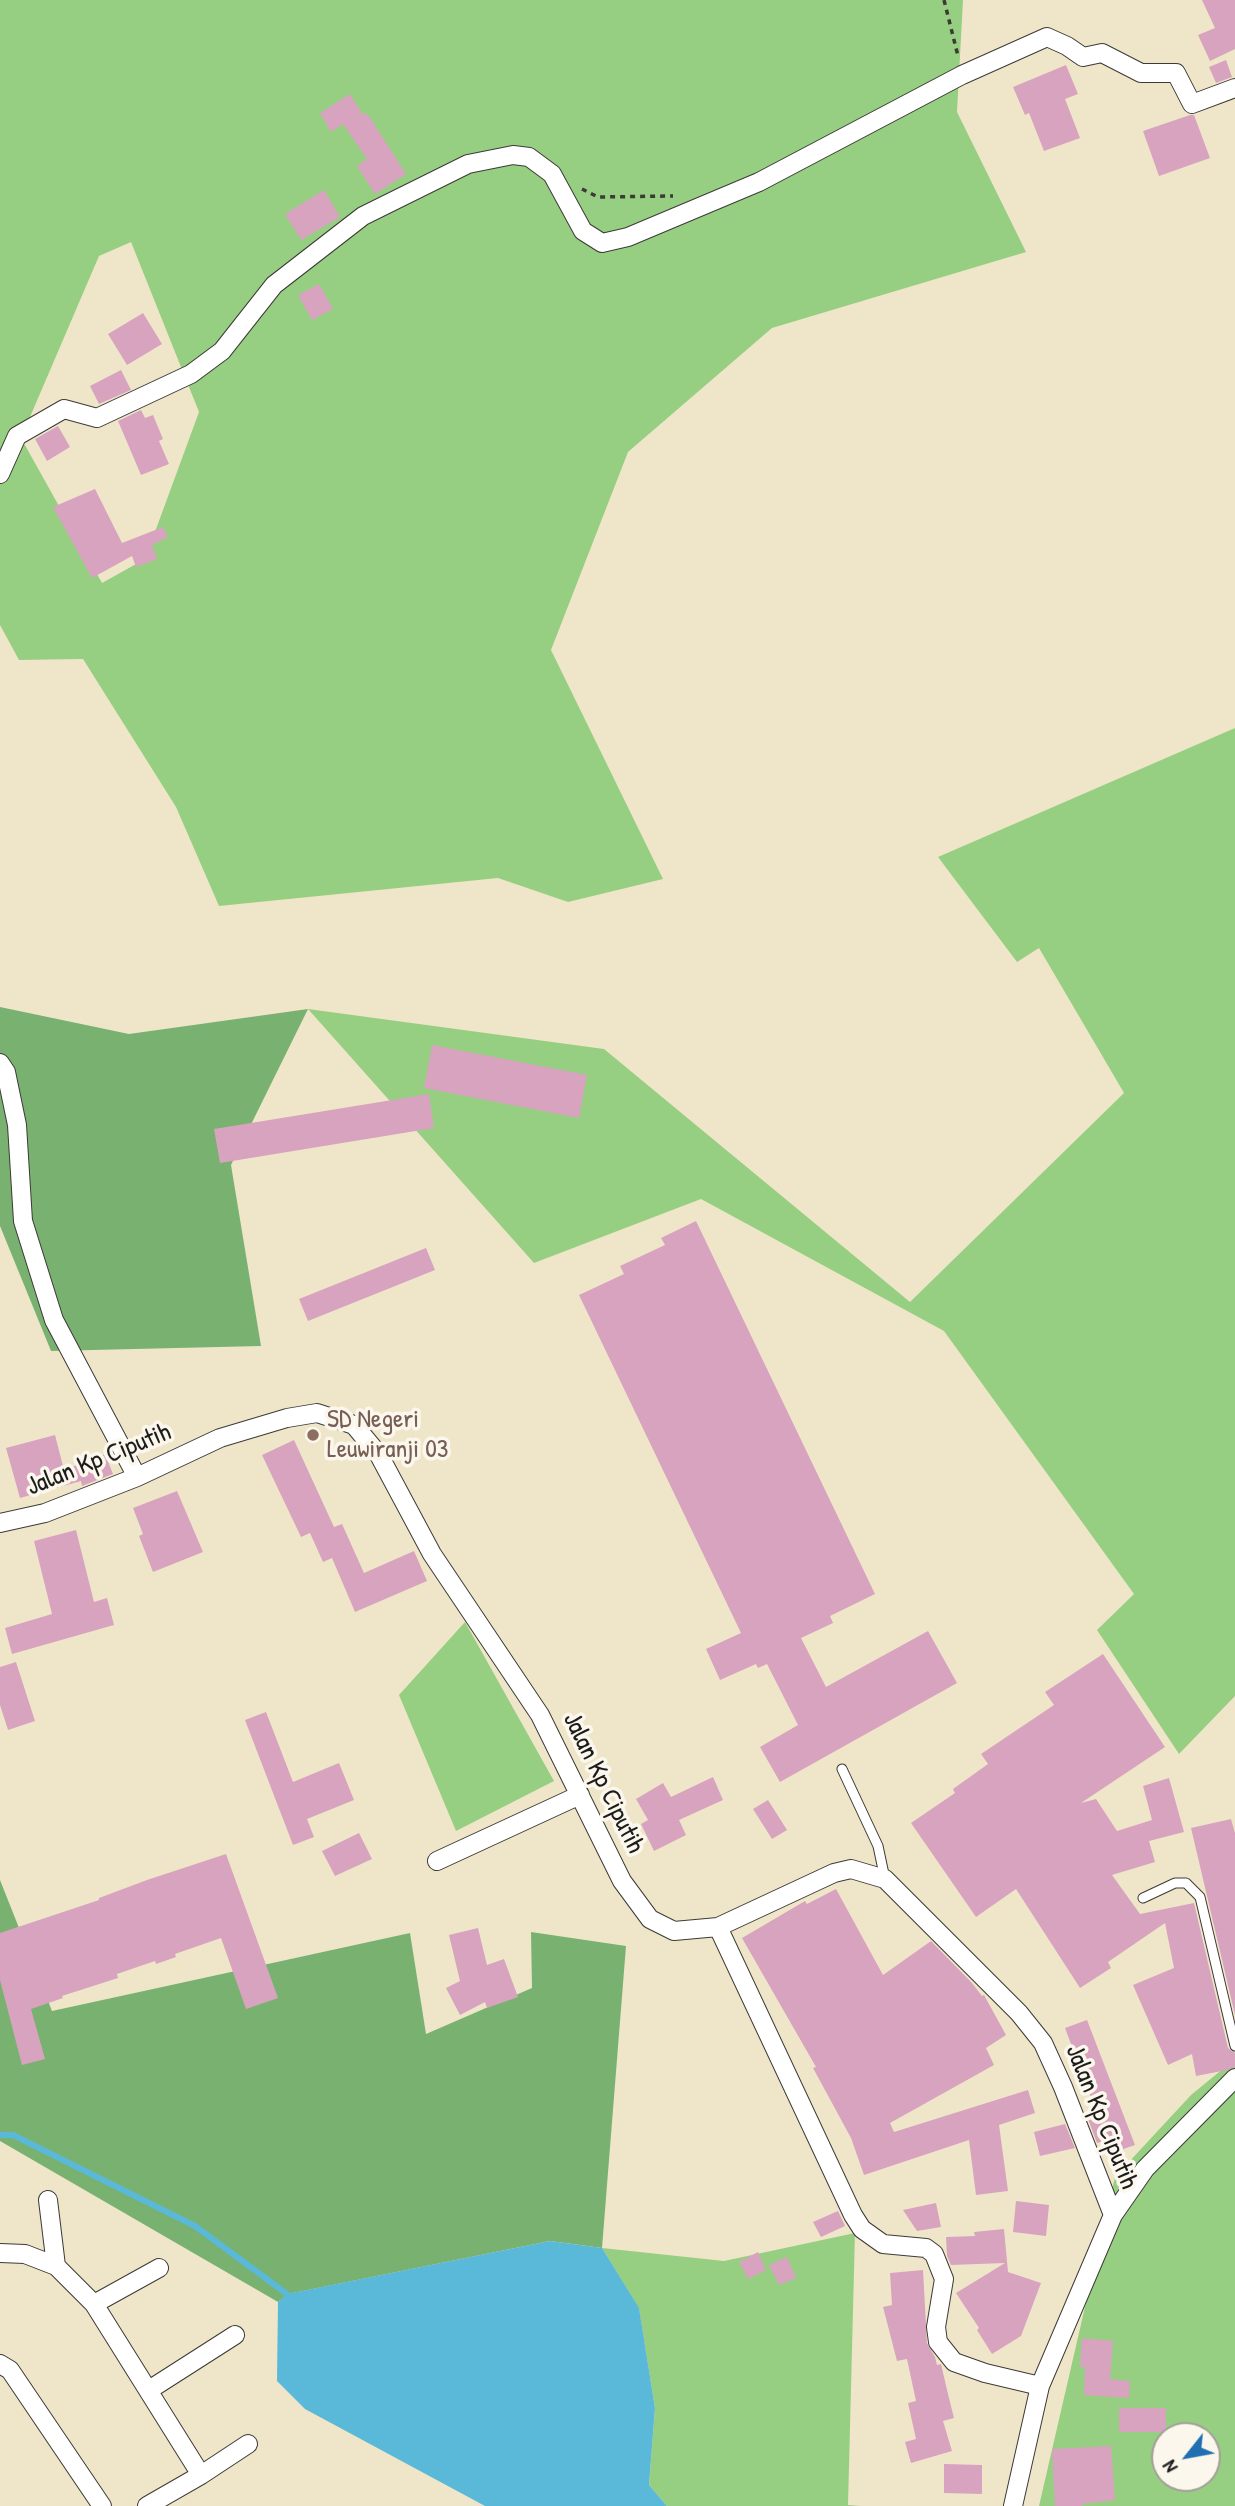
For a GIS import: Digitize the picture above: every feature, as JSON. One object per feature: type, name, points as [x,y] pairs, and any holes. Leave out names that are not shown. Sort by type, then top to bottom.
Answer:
[{"type":"street","points":[[0,474],[17,436],[64,409],[97,418],[191,374],[222,351],[274,285],[363,216],[468,164],[513,155],[529,157],[552,174],[583,231],[602,243],[628,237],[759,182],[962,75],[1047,37],[1068,46],[1083,57],[1102,53],[1141,73],[1176,73],[1192,104],[1235,88]]},
{"type":"street","points":[[0,1063],[6,1072],[17,1125],[23,1221],[54,1320],[137,1477]]},
{"type":"street","name":"Jalan Kp Ciputih","points":[[0,1523],[44,1513],[137,1477],[220,1438],[286,1418],[317,1413],[354,1425],[379,1455],[432,1554],[540,1715],[622,1881],[650,1919],[674,1931],[718,1927],[834,1873],[850,1869],[886,1879],[1019,2013],[1043,2043],[1113,2215]]},
{"type":"street","points":[[437,1861],[580,1796]]},
{"type":"street","points":[[718,1927],[862,2229],[883,2244],[926,2248],[934,2253],[944,2279],[936,2327],[938,2342],[954,2362],[985,2373],[1040,2386]]},
{"type":"street","points":[[1013,2506],[1040,2386],[1113,2215],[1145,2169],[1235,2078]]},
{"type":"street","points":[[48,2200],[56,2266]]},
{"type":"street","points":[[0,2253],[24,2254],[56,2266],[94,2304],[201,2475]]},
{"type":"street","points":[[94,2304],[159,2268]]},
{"type":"street","points":[[149,2390],[235,2335]]},
{"type":"street","points":[[0,2364],[10,2370],[102,2506]]},
{"type":"street","points":[[147,2506],[248,2444]]},
{"type":"lane","points":[[842,1769],[878,1846],[886,1879]]},
{"type":"lane","points":[[1143,1898],[1175,1883],[1186,1883],[1200,1897],[1235,2046]]},
{"type":"path","points":[[944,0],[962,75]]},
{"type":"path","points":[[552,174],[597,197],[683,194]]},
{"type":"green space","points":[[0,0],[963,0],[957,112],[1026,252],[772,328],[628,452],[551,650],[663,879],[568,902],[498,878],[219,906],[176,807],[83,659],[19,660],[0,625]],"holes":[[[131,242],[199,412],[145,559],[102,583],[21,438],[99,256]]]},
{"type":"green space","points":[[1235,728],[1235,1696],[1179,1754],[1097,1630],[1134,1594],[944,1331],[701,1199],[534,1263],[308,1009],[604,1049],[910,1302],[1124,1093],[1039,948],[1017,962],[938,857]]},
{"type":"green space","points":[[0,1007],[129,1034],[308,1009],[231,1165],[261,1346],[51,1351],[0,1226]]},
{"type":"green space","points":[[465,1622],[554,1781],[456,1831],[399,1695]]},
{"type":"green space","points":[[0,1880],[52,2011],[410,1933],[426,2034],[532,1988],[531,1932],[626,1946],[602,2248],[550,2241],[288,2294],[278,2302],[0,2141]]},
{"type":"green space","points":[[1235,2059],[1235,2506],[1039,2506],[1115,2177],[1191,2095]]},
{"type":"green space","points":[[855,2233],[848,2505],[861,2506],[667,2506],[649,2485],[655,2408],[639,2309],[602,2248],[724,2261]]},
{"type":"water","points":[[550,2241],[602,2248],[639,2308],[655,2408],[649,2485],[667,2506],[485,2506],[305,2409],[277,2381],[278,2302],[287,2294]]},
{"type":"building","points":[[1202,0],[1235,0],[1235,49],[1210,61],[1198,35],[1215,28]]},
{"type":"building","points":[[1226,60],[1232,77],[1216,83],[1209,67]]},
{"type":"building","points":[[1066,65],[1078,94],[1065,99],[1080,138],[1044,151],[1029,113],[1025,115],[1013,87]]},
{"type":"building","points":[[350,94],[363,115],[367,113],[406,174],[375,194],[357,166],[367,159],[343,124],[331,132],[320,113]]},
{"type":"building","points":[[1194,115],[1210,158],[1159,176],[1143,131]]},
{"type":"building","points":[[324,190],[340,217],[301,240],[285,214]]},
{"type":"building","points":[[319,284],[333,309],[312,320],[298,295]]},
{"type":"building","points":[[143,313],[162,344],[127,365],[108,334]]},
{"type":"building","points":[[121,370],[131,390],[99,404],[90,386]]},
{"type":"building","points":[[141,410],[145,418],[153,415],[163,439],[159,441],[169,464],[141,475],[118,421]]},
{"type":"building","points":[[58,426],[70,447],[47,461],[35,439]]},
{"type":"building","points":[[95,489],[122,543],[163,527],[168,537],[152,545],[157,559],[136,567],[132,556],[92,578],[53,507]]},
{"type":"building","points":[[432,1045],[587,1075],[579,1118],[424,1088]]},
{"type":"building","points":[[429,1094],[434,1128],[220,1163],[214,1129]]},
{"type":"building","points":[[696,1221],[875,1594],[830,1616],[833,1623],[801,1638],[826,1687],[928,1631],[957,1683],[780,1782],[760,1747],[798,1725],[767,1664],[758,1668],[756,1664],[720,1680],[706,1649],[741,1633],[579,1295],[624,1274],[620,1266],[665,1245],[661,1238]]},
{"type":"building","points":[[426,1248],[435,1270],[308,1321],[299,1299]]},
{"type":"building","points":[[55,1435],[64,1470],[105,1454],[113,1474],[82,1486],[81,1481],[20,1498],[6,1448]]},
{"type":"building","points":[[294,1440],[334,1527],[342,1524],[364,1573],[414,1551],[427,1581],[355,1612],[332,1558],[323,1562],[310,1533],[301,1537],[262,1455]]},
{"type":"building","points":[[177,1491],[203,1552],[153,1572],[139,1536],[143,1534],[133,1508]]},
{"type":"building","points":[[76,1530],[94,1602],[107,1598],[114,1625],[12,1654],[5,1628],[52,1614],[34,1541]]},
{"type":"building","points":[[1103,1654],[1165,1747],[1081,1803],[1096,1799],[1117,1831],[1152,1820],[1143,1786],[1169,1778],[1184,1832],[1149,1841],[1155,1862],[1112,1875],[1140,1914],[1194,1903],[1228,2048],[1235,2053],[1235,2067],[1227,2070],[1196,2076],[1192,2054],[1168,2065],[1133,1985],[1174,1968],[1165,1923],[1108,1962],[1111,1968],[1080,1988],[1016,1889],[976,1917],[911,1823],[955,1793],[953,1789],[988,1764],[981,1754],[1054,1705],[1045,1692]]},
{"type":"building","points":[[16,1662],[35,1721],[8,1730],[0,1705],[0,1667]]},
{"type":"building","points":[[266,1712],[293,1782],[339,1763],[354,1800],[307,1819],[314,1837],[293,1845],[245,1720]]},
{"type":"building","points":[[713,1777],[723,1800],[679,1820],[686,1835],[654,1851],[641,1824],[648,1820],[636,1799],[663,1783],[671,1797]]},
{"type":"building","points":[[768,1800],[787,1830],[772,1839],[753,1809]]},
{"type":"building","points":[[1231,1819],[1235,1833],[1235,2015],[1191,1828]]},
{"type":"building","points":[[359,1833],[372,1859],[335,1876],[322,1851]]},
{"type":"building","points":[[226,1854],[278,1998],[246,2009],[221,1938],[175,1954],[176,1957],[156,1964],[155,1961],[117,1974],[118,1978],[31,2009],[45,2059],[22,2065],[0,1980],[0,1933]]},
{"type":"building","points":[[836,1889],[883,1975],[931,1941],[982,1996],[984,1995],[1006,2035],[986,2048],[994,2065],[890,2123],[894,2132],[1028,2090],[1035,2113],[999,2125],[1008,2191],[976,2195],[969,2140],[864,2175],[851,2138],[813,2068],[816,2067],[742,1938],[805,1901],[807,1904]]},
{"type":"building","points":[[478,1928],[487,1965],[504,1959],[518,1997],[487,2008],[485,2002],[460,2015],[446,1988],[460,1981],[449,1935]]},
{"type":"building","points":[[1087,2020],[1135,2145],[1112,2153],[1107,2140],[1097,2143],[1088,2119],[1098,2116],[1065,2028]]},
{"type":"building","points":[[1065,2124],[1075,2148],[1040,2156],[1034,2132]]},
{"type":"building","points":[[1016,2201],[1049,2205],[1046,2236],[1013,2232]]},
{"type":"building","points":[[936,2203],[941,2227],[917,2231],[903,2210]]},
{"type":"building","points":[[838,2211],[845,2226],[821,2237],[813,2222]]},
{"type":"building","points":[[1004,2229],[1008,2272],[1041,2283],[1021,2336],[992,2354],[956,2293],[1005,2263],[951,2265],[947,2256],[946,2237],[975,2236],[974,2232]]},
{"type":"building","points":[[758,2252],[766,2270],[748,2279],[739,2262]]},
{"type":"building","points":[[787,2257],[796,2278],[779,2285],[769,2265]]},
{"type":"building","points":[[923,2270],[927,2343],[937,2365],[941,2364],[954,2418],[943,2421],[952,2451],[911,2463],[905,2442],[916,2439],[908,2403],[916,2401],[907,2359],[897,2361],[883,2307],[892,2305],[890,2273]]},
{"type":"building","points":[[1082,2338],[1113,2341],[1110,2379],[1130,2381],[1129,2398],[1084,2395],[1085,2367],[1080,2367]]},
{"type":"building","points":[[1119,2408],[1166,2408],[1166,2422],[1151,2422],[1151,2432],[1119,2432]]},
{"type":"building","points":[[1111,2446],[1115,2500],[1082,2506],[1055,2506],[1052,2449]]},
{"type":"building","points":[[944,2464],[982,2465],[982,2494],[944,2493]]},
{"type":"waterway","points":[[0,2135],[13,2135],[195,2226],[287,2294]]},
{"type":"place","name":"SD Negeri Leuwiranji 03","points":[[313,1435]]}]
